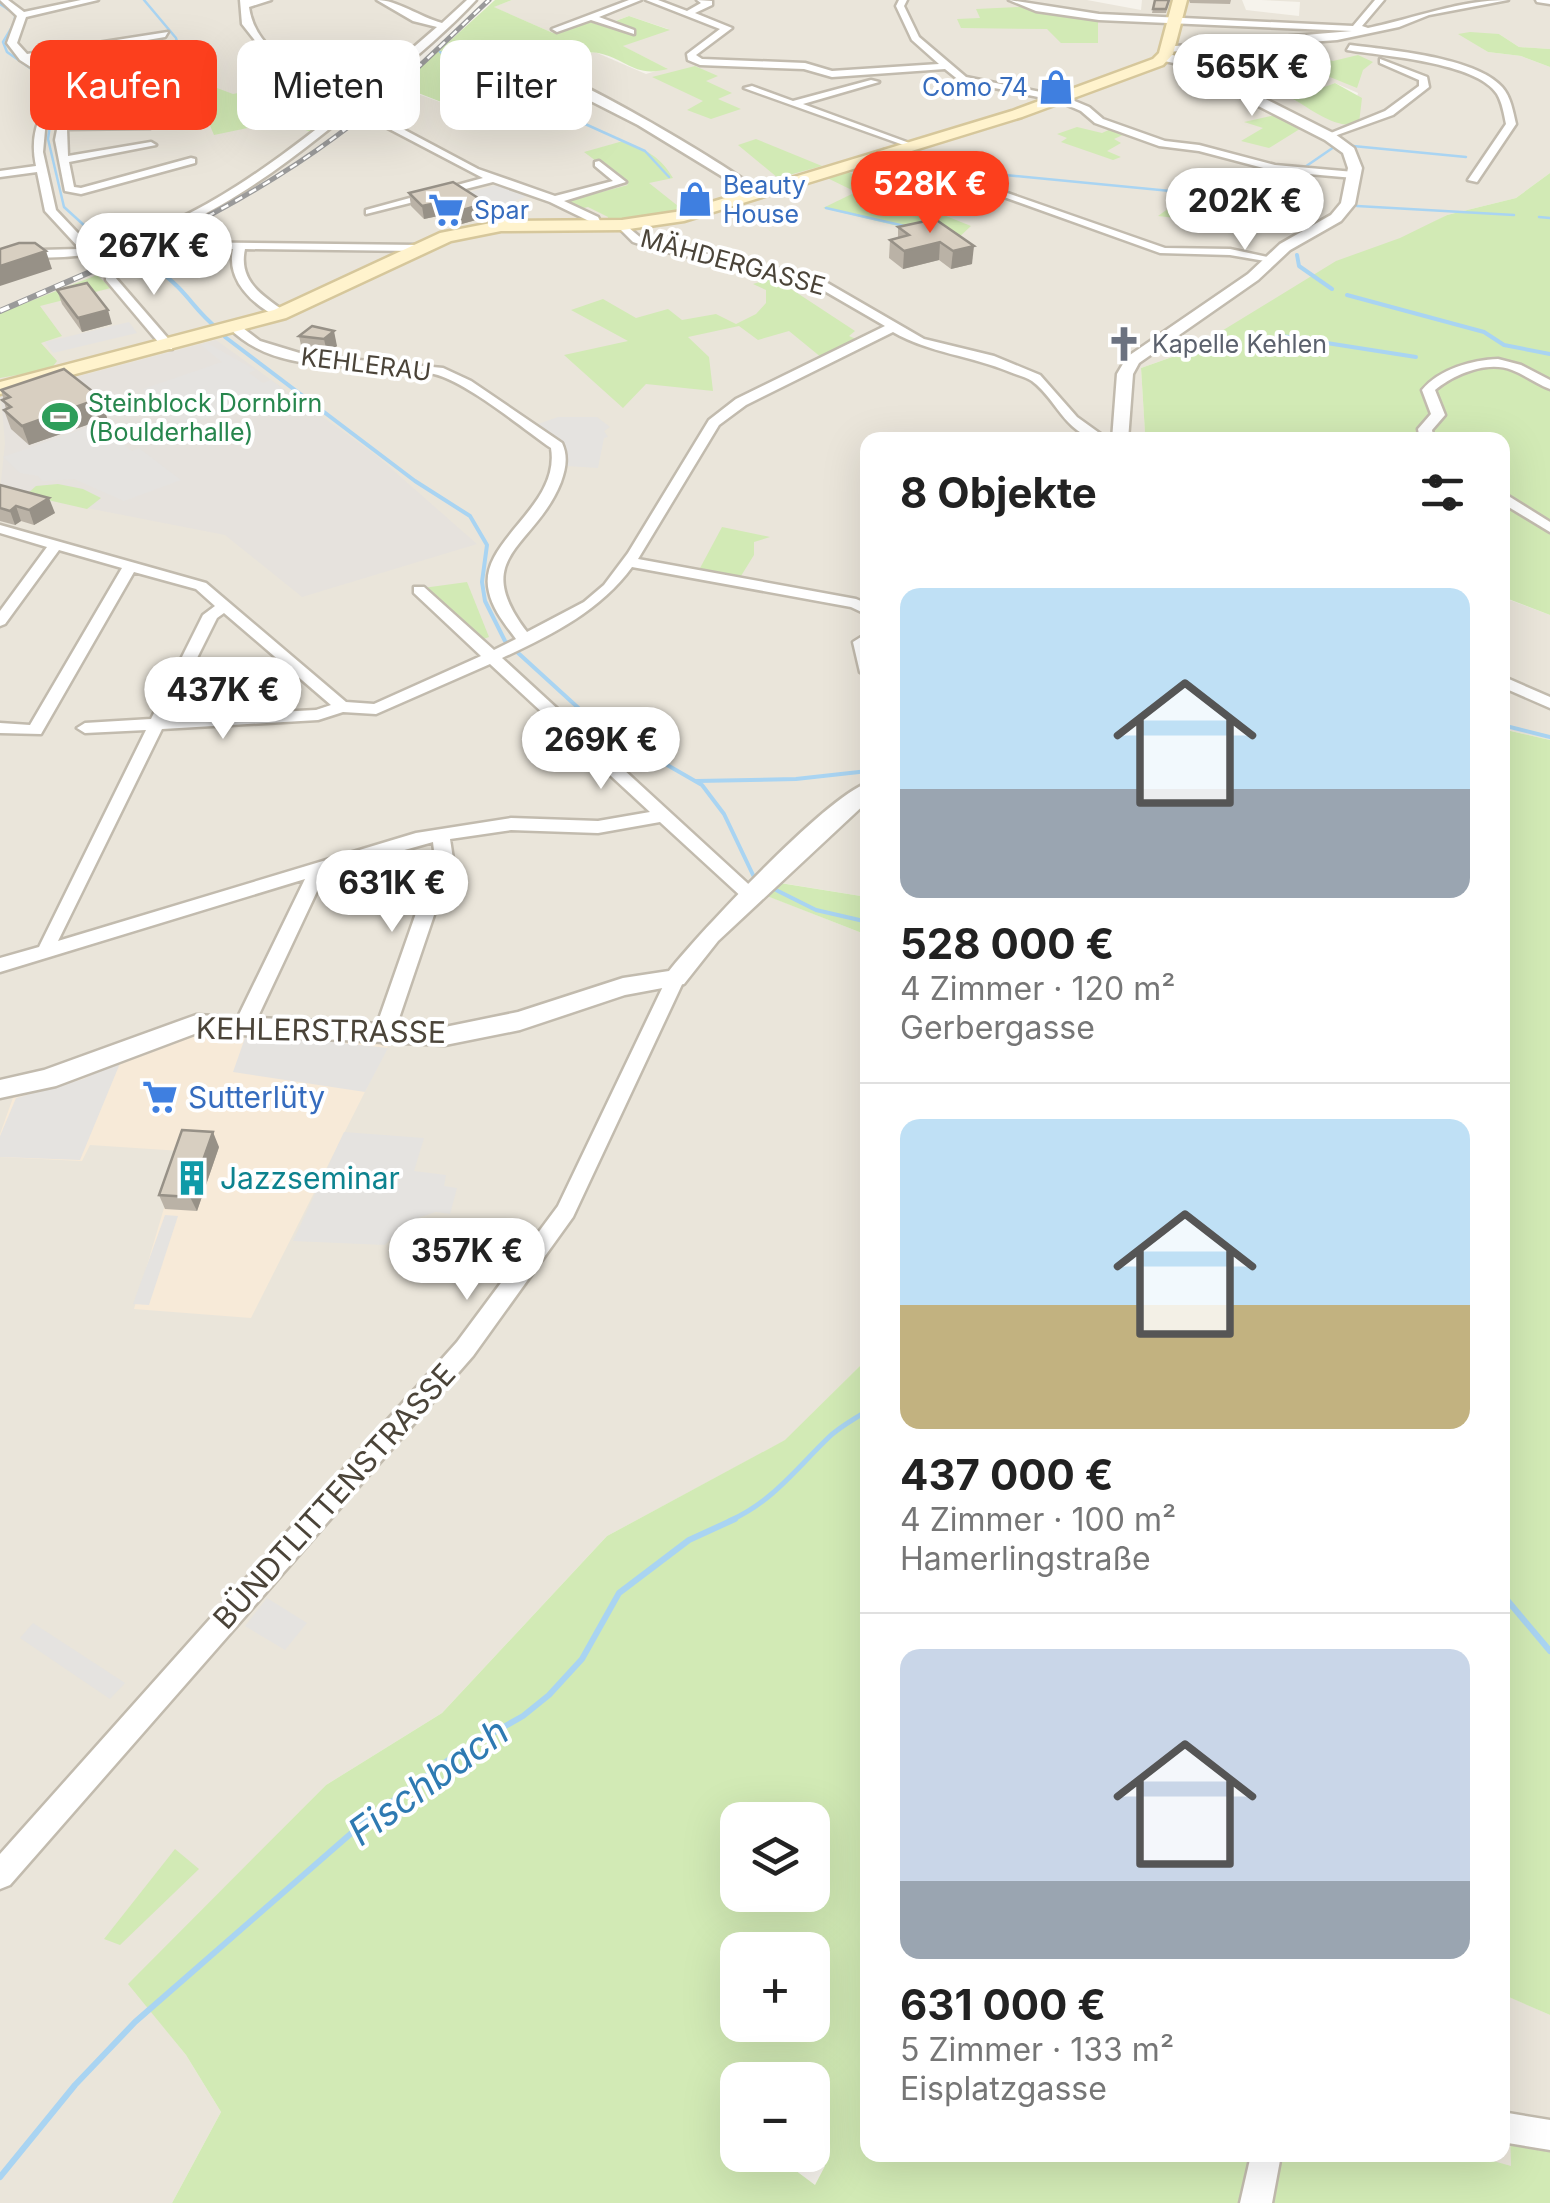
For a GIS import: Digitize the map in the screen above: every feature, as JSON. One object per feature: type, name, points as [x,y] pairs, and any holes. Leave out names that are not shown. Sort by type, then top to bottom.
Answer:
[{"type":"main road","points":[[0,388],[280,314],[333,292],[418,248],[488,228],[622,225],[684,216],[1060,98],[1149,67],[1172,54],[1173,22],[1180,0]]},
{"type":"street","points":[[2,0],[22,15],[94,0]]},
{"type":"street","points":[[260,40],[247,24],[246,2],[267,0]]},
{"type":"street","points":[[381,0],[416,19],[444,26]]},
{"type":"street","points":[[420,47],[472,0]]},
{"type":"street","points":[[558,29],[638,0]]},
{"type":"street","points":[[650,0],[691,12],[728,30],[692,54],[691,58],[700,62],[805,66],[832,74],[946,66]]},
{"type":"street","points":[[691,12],[709,3],[701,0]]},
{"type":"street","points":[[903,0],[900,6],[915,38],[963,79],[1060,98],[1099,121],[1152,141],[1275,168],[1355,172]]},
{"type":"street","points":[[1012,0],[1072,14],[1360,29],[1396,26],[1427,13],[1504,0]]},
{"type":"street","points":[[1172,54],[1326,38],[1360,29],[1380,0]]},
{"type":"street","points":[[1540,0],[1550,1]]},
{"type":"street","points":[[2,29],[6,14]]},
{"type":"street","points":[[6,47],[22,15]]},
{"type":"street","points":[[592,17],[631,32]]},
{"type":"street","points":[[24,58],[165,34]]},
{"type":"street","points":[[1326,38],[1425,82],[1419,93],[1399,107],[1330,138]]},
{"type":"street","points":[[6,47],[30,62]]},
{"type":"street","points":[[6,47],[30,69]]},
{"type":"street","points":[[1350,48],[1431,62],[1484,78],[1498,87],[1510,124],[1474,180]]},
{"type":"street","points":[[1121,432],[1125,374],[1133,360],[1345,209],[1355,172],[1349,151],[1330,138],[1172,54]]},
{"type":"street","points":[[794,104],[874,82]]},
{"type":"street","points":[[749,88],[908,146]]},
{"type":"street","points":[[592,93],[712,162],[755,192]]},
{"type":"street","points":[[43,130],[37,135],[51,211],[88,251]]},
{"type":"street","points":[[58,130],[69,189],[73,191],[192,161]]},
{"type":"street","points":[[0,254],[88,251],[113,246],[184,216],[246,182],[318,130]]},
{"type":"street","points":[[400,130],[494,178],[594,219],[596,225]]},
{"type":"street","points":[[63,160],[151,145]]},
{"type":"street","points":[[888,152],[1164,251],[1230,252],[1271,259]]},
{"type":"street","points":[[554,200],[620,182],[598,164]]},
{"type":"street","points":[[0,174],[41,168]]},
{"type":"street","points":[[370,212],[494,178]]},
{"type":"street","name":"MÄHDERGASSE","points":[[622,225],[638,240],[657,247],[813,279],[930,345],[1022,370],[1041,383],[1072,420],[1090,432]]},
{"type":"street","points":[[173,245],[418,248]]},
{"type":"street","points":[[240,245],[236,258],[240,280],[280,314]]},
{"type":"street","points":[[110,278],[168,346]]},
{"type":"street","points":[[85,728],[376,709],[498,655],[589,605],[629,562],[717,420],[741,402],[893,326]]},
{"type":"street","name":"KEHLERAU","points":[[235,328],[256,344],[305,359],[439,372],[480,392],[558,446],[560,455],[549,500],[514,535],[497,566],[498,598],[507,620],[523,642]]},
{"type":"street","points":[[1426,432],[1438,415],[1428,390],[1436,380],[1488,360],[1505,361],[1550,385]]},
{"type":"street","points":[[1510,501],[1550,528]]},
{"type":"street","points":[[0,529],[202,586],[348,708]]},
{"type":"street","points":[[0,621],[56,545]]},
{"type":"street","points":[[629,562],[860,607]]},
{"type":"street","points":[[0,728],[35,730],[130,566]]},
{"type":"street","points":[[419,590],[498,655]]},
{"type":"street","points":[[47,952],[50,936],[211,615],[226,605]]},
{"type":"street","points":[[498,655],[495,664],[751,896]]},
{"type":"street","points":[[1510,684],[1550,703]]},
{"type":"street","points":[[676,978],[696,949],[860,796]]},
{"type":"street","points":[[0,965],[441,834],[512,824],[598,827],[660,816]]},
{"type":"street","points":[[383,1036],[444,859],[441,834]]},
{"type":"street","points":[[246,1023],[318,871]]},
{"type":"street","name":"KEHLERSTRASSE","points":[[0,1090],[66,1073],[179,1028],[246,1023],[383,1036],[445,1036],[482,1031],[623,987],[676,978]]},
{"type":"street","name":"BÜNDTLITTENSTRASSE","points":[[0,1875],[465,1349],[566,1211],[676,978]]},
{"type":"street","points":[[1510,2128],[1550,2136]]},
{"type":"street","points":[[1256,2203],[1265,2162]]},
{"type":"shaded area","points":[[0,0],[476,0],[420,50],[420,40],[237,40],[237,130],[420,130],[420,95],[440,102],[440,130],[592,130],[592,53],[646,74],[666,68],[622,46],[668,29],[629,16],[601,26],[587,21],[553,33],[493,7],[512,0],[1087,0],[1141,10],[1142,0],[1242,0],[1246,10],[1299,16],[1300,2],[1261,0],[1550,0],[1550,49],[1519,47],[1499,34],[1460,34],[1488,52],[1521,56],[1550,67],[1550,173],[1516,198],[1447,215],[1189,351],[1141,368],[1145,432],[860,432],[860,896],[781,883],[768,896],[860,932],[860,1366],[786,1440],[607,1536],[442,1713],[326,1785],[129,1984],[186,2055],[221,2112],[172,2203],[0,2203]],"holes":[[[1335,83],[1358,93],[1350,126],[1294,100]]]},
{"type":"shaded area","points":[[500,184],[531,195],[514,201],[524,219],[498,221],[464,199],[467,193]]},
{"type":"shaded area","points":[[129,322],[137,333],[53,353],[45,342]]},
{"type":"shaded area","points":[[216,340],[377,456],[477,544],[302,597],[225,535],[0,491],[5,443],[1,397]]},
{"type":"shaded area","points":[[207,343],[255,370],[249,373],[263,383],[271,380],[284,390],[272,395],[287,406],[279,409],[263,398],[175,426],[148,404],[156,400],[143,389],[222,362],[201,345]]},
{"type":"shaded area","points":[[558,417],[597,417],[610,427],[604,431],[608,437],[604,438],[598,468],[567,466],[566,446],[538,424]]},
{"type":"shaded area","points":[[98,424],[132,451],[139,448],[181,480],[124,501],[74,479],[42,481],[38,476],[20,473],[3,457]]},
{"type":"shaded area","points":[[1510,600],[1550,615],[1550,740],[1510,731]]},
{"type":"shaded area","points":[[205,1030],[389,1044],[251,1318],[134,1309],[181,1151],[90,1145],[82,1161],[0,1157],[0,1134],[14,1095]]},
{"type":"shaded area","points":[[246,1035],[388,1048],[365,1092],[233,1072]]},
{"type":"shaded area","points":[[121,1061],[80,1160],[0,1157],[0,1136],[16,1098],[83,1079]]},
{"type":"shaded area","points":[[344,1132],[424,1138],[414,1171],[446,1175],[444,1186],[457,1188],[450,1214],[436,1212],[409,1221],[385,1245],[293,1241]]},
{"type":"shaded area","points":[[165,1215],[178,1216],[149,1305],[133,1304]]},
{"type":"shaded area","points":[[267,1598],[307,1623],[285,1650],[245,1626]]},
{"type":"shaded area","points":[[33,1623],[125,1683],[110,1699],[20,1638]]},
{"type":"shaded area","points":[[1510,1997],[1550,2015],[1550,2140],[1512,2167],[1494,2162],[1510,2162]]},
{"type":"green space","points":[[495,0],[512,0],[494,7],[553,33],[587,21],[602,26],[629,16],[670,30],[623,46],[668,69],[656,71],[592,53],[592,40],[451,40]]},
{"type":"green space","points":[[1020,7],[1098,18],[1098,43],[1061,43],[1047,29],[961,28],[957,19],[980,18],[976,9]]},
{"type":"green space","points":[[1458,34],[1499,34],[1519,47],[1550,49],[1550,67],[1521,56],[1488,52]]},
{"type":"green space","points":[[440,50],[440,101],[420,94],[420,68]]},
{"type":"green space","points":[[1358,55],[1373,62],[1363,70],[1357,88],[1300,65],[1313,56],[1333,61]]},
{"type":"green space","points":[[695,66],[718,76],[706,81],[732,93],[718,99],[741,109],[711,119],[687,110],[703,101],[652,77]]},
{"type":"green space","points":[[1335,83],[1362,98],[1359,123],[1334,122],[1293,99]]},
{"type":"green space","points":[[217,88],[237,93],[238,130],[214,135]]},
{"type":"green space","points":[[1280,114],[1303,127],[1269,148],[1241,141],[1263,128],[1244,122]]},
{"type":"green space","points":[[1077,127],[1102,133],[1113,128],[1127,133],[1114,139],[1121,143],[1107,151],[1121,157],[1113,160],[1061,142],[1067,138],[1057,134]]},
{"type":"green space","points":[[756,139],[822,166],[778,178],[738,145]]},
{"type":"green space","points":[[623,141],[663,164],[673,178],[649,183],[683,210],[607,221],[608,217],[588,207],[580,209],[567,201],[628,185],[584,152]]},
{"type":"green space","points":[[839,169],[912,195],[906,200],[971,226],[956,240],[823,208],[856,192],[819,174]]},
{"type":"green space","points":[[1550,173],[1550,615],[1510,600],[1510,432],[1145,432],[1141,368],[1189,351],[1336,261],[1400,238],[1447,215],[1516,198]]},
{"type":"green space","points":[[1187,195],[1267,203],[1265,212],[1259,213],[1217,208],[1209,222],[1158,216]]},
{"type":"green space","points":[[771,271],[787,275],[782,283],[855,331],[849,336],[856,339],[822,358],[789,331],[758,340],[739,326],[688,337],[709,357],[713,391],[646,384],[623,408],[564,355],[628,341],[571,310],[603,299],[636,318],[668,309],[682,320],[716,314],[736,324],[756,314],[766,303],[766,290],[753,284],[766,280]]},
{"type":"green space","points":[[97,275],[111,288],[40,306],[62,336],[41,343],[57,361],[51,369],[0,378],[0,313]]},
{"type":"green space","points":[[58,484],[101,498],[87,509],[26,495],[36,486]]},
{"type":"green space","points":[[722,527],[770,537],[754,542],[754,555],[741,576],[699,570]]},
{"type":"green space","points":[[467,582],[489,637],[481,640],[423,588]]},
{"type":"green space","points":[[1510,731],[1550,740],[1550,2015],[1510,1998]]},
{"type":"green space","points":[[780,883],[860,896],[860,932],[767,896]]},
{"type":"green space","points":[[860,1366],[860,2162],[1497,2162],[1511,2166],[1510,2133],[1550,2140],[1550,2203],[172,2203],[221,2112],[186,2055],[128,1984],[326,1785],[442,1713],[607,1536],[785,1440]]},
{"type":"green space","points":[[175,1849],[199,1869],[120,1945],[104,1939]]},
{"type":"building","points":[[1155,0],[1169,0],[1166,9],[1153,9]]},
{"type":"building","points":[[453,182],[486,203],[456,212],[441,202],[422,206],[409,193]]},
{"type":"building","points":[[935,219],[974,246],[953,251],[940,242],[904,251],[890,240],[909,235],[898,227]]},
{"type":"building","points":[[35,243],[46,251],[0,266],[0,249]]},
{"type":"building","points":[[87,283],[108,310],[78,318],[57,290]]},
{"type":"building","points":[[312,326],[334,331],[324,339],[299,336]]},
{"type":"building","points":[[64,369],[101,398],[22,426],[4,410],[11,407],[2,400],[10,397],[1,390]]},
{"type":"building","points":[[0,485],[49,498],[29,510],[16,506],[10,511],[0,508]]},
{"type":"building","points":[[182,1130],[213,1132],[190,1197],[159,1195]]},
{"type":"waterway","points":[[144,0],[177,40]]},
{"type":"waterway","name":"Fischbach","points":[[0,4],[15,14],[15,22],[3,42],[7,52],[66,93],[50,125],[48,139],[64,207],[97,237],[128,253]]},
{"type":"waterway","points":[[592,127],[645,151],[669,177]]},
{"type":"waterway","points":[[1353,146],[1466,157]]},
{"type":"waterway","points":[[1302,169],[1334,147]]},
{"type":"waterway","points":[[1256,197],[1296,173]]},
{"type":"waterway","points":[[995,174],[1263,200]]},
{"type":"waterway","points":[[1261,202],[1304,220]]},
{"type":"waterway","points":[[1357,206],[1514,215]]},
{"type":"waterway","points":[[826,208],[909,227]]},
{"type":"waterway","points":[[1539,217],[1550,218]]},
{"type":"waterway","name":"Fischbach","points":[[123,250],[165,276],[217,328]]},
{"type":"waterway","points":[[1297,255],[1299,266],[1332,289]]},
{"type":"waterway","points":[[1347,295],[1484,332],[1504,345],[1550,354]]},
{"type":"waterway","points":[[1282,336],[1416,357]]},
{"type":"waterway","name":"Fischbach","points":[[225,337],[415,481],[470,516],[487,545],[482,582],[485,601],[505,641],[596,724],[702,785],[724,814],[754,877]]},
{"type":"waterway","points":[[1510,727],[1550,737]]},
{"type":"waterway","points":[[696,781],[796,779],[860,772]]},
{"type":"waterway","name":"Fischbach","points":[[776,890],[816,910],[860,920]]},
{"type":"waterway","name":"Fischbach","points":[[729,1521],[771,1495],[832,1434],[860,1415]]},
{"type":"waterway","name":"Fischbach","points":[[0,2177],[75,2085],[135,2022],[363,1823],[458,1753],[523,1716],[549,1695],[582,1659],[619,1593],[689,1540],[735,1519]]},
{"type":"waterway","points":[[1510,1604],[1550,1651]]},
{"type":"railway","points":[[136,253],[238,199],[335,137],[395,88],[489,0]]},
{"type":"railway","points":[[0,311],[141,250]]},
{"type":"place","name":"Como 74","points":[[1056,87]]},
{"type":"place","name":"Beauty House","points":[[695,199]]},
{"type":"place","name":"Spar","points":[[446,210]]},
{"type":"place","name":"Kapelle Kehlen","points":[[1124,344]]},
{"type":"place","name":"Steinblock Dornbirn (Boulderhalle)","points":[[60,417]]},
{"type":"place","name":"Sutterlüty","points":[[160,1097]]},
{"type":"place","name":"Jazzseminar","points":[[192,1178]]}]
